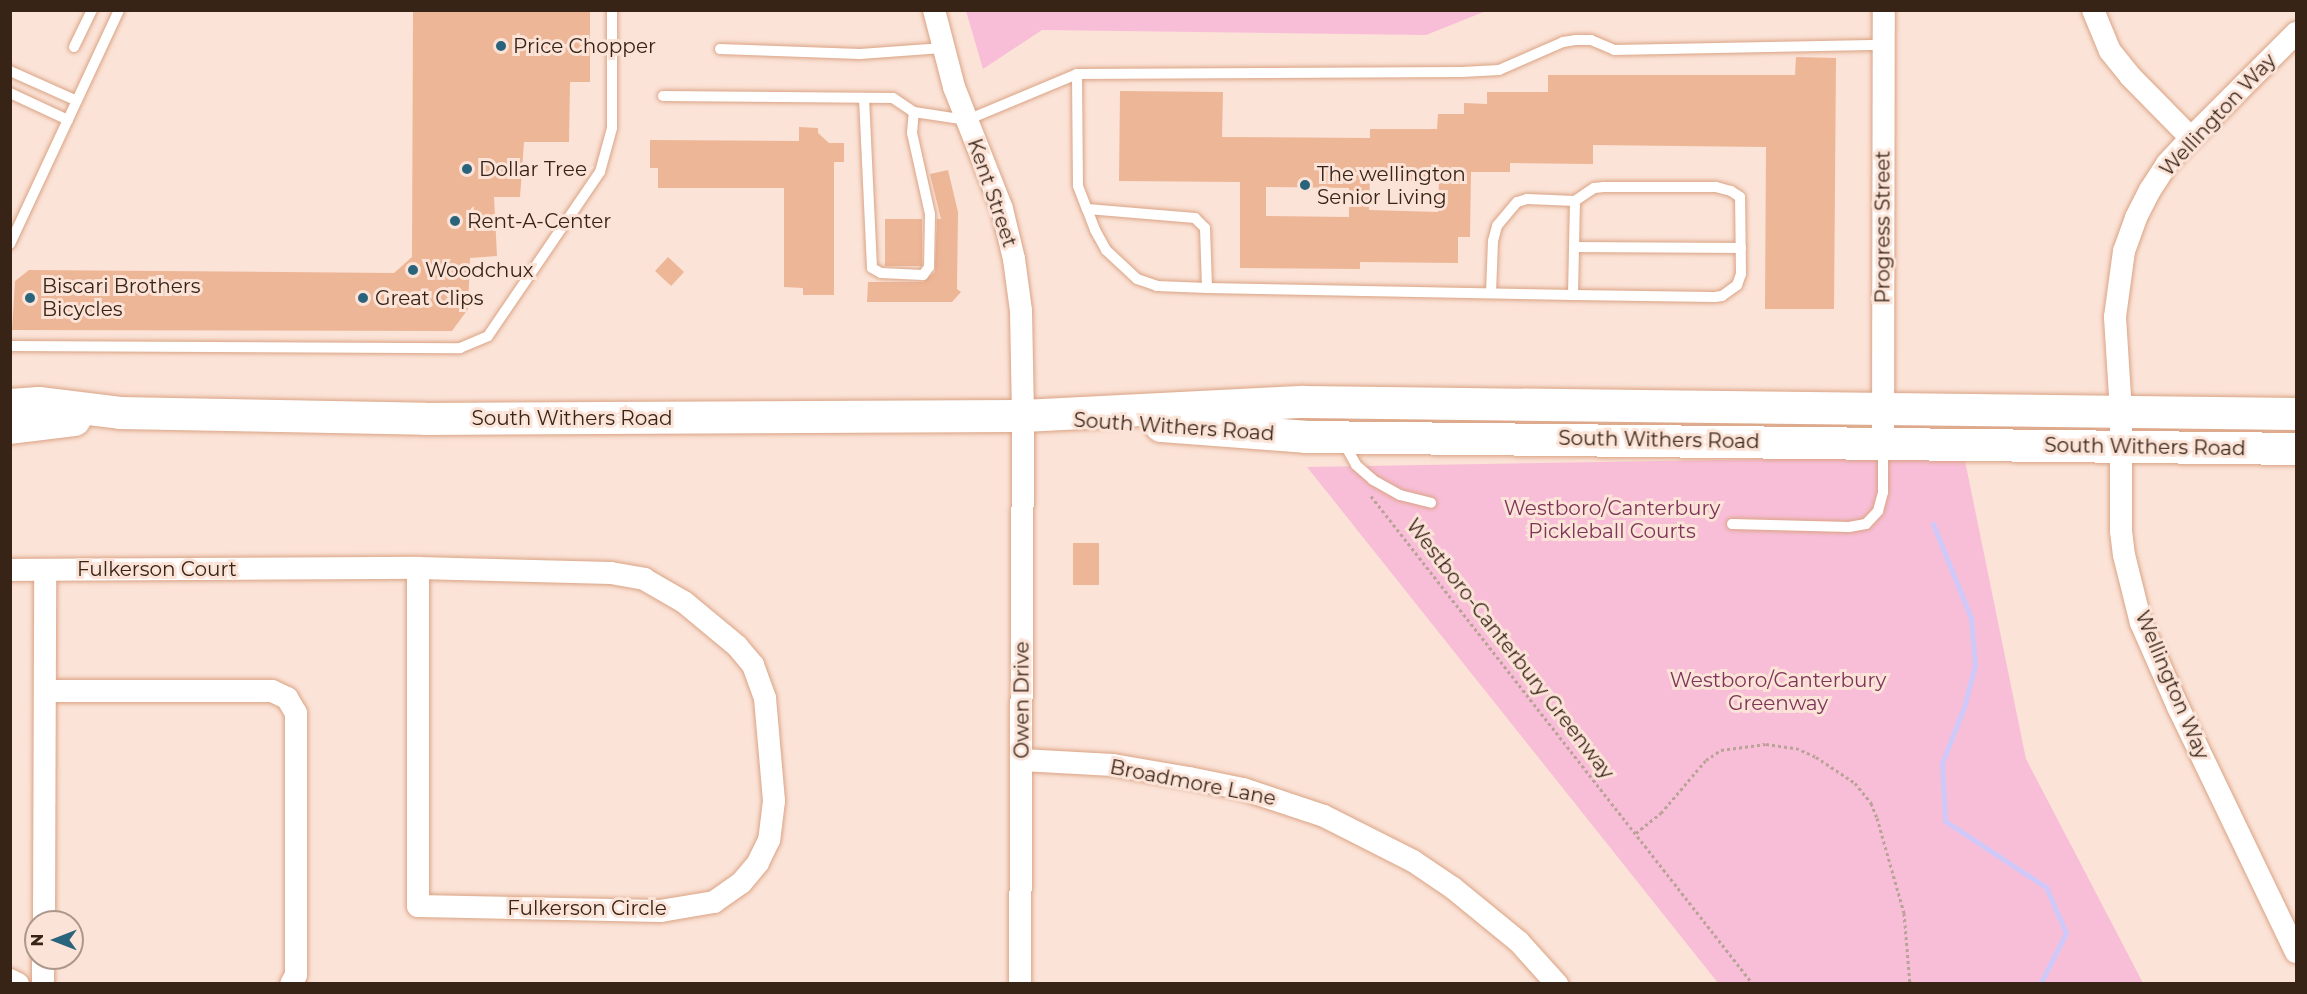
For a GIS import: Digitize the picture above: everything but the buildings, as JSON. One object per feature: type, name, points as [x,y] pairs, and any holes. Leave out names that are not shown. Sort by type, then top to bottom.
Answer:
[{"type":"main road","name":"South Withers Road","points":[[10,405],[39,403],[120,413],[425,418],[1023,416],[1304,402],[2296,414]]},
{"type":"main road","name":"South Withers Road","points":[[10,428],[120,413]]},
{"type":"main road","name":"South Withers Road","points":[[1023,416],[1341,437],[2296,449]]},
{"type":"street","name":"Kent Street","points":[[934,10],[943,48],[967,120],[1002,209],[1014,259],[1021,311],[1023,416]]},
{"type":"street","name":"Progress Street","points":[[1883,443],[1884,10]]},
{"type":"street","points":[[2093,10],[2110,51],[2123,68],[2191,138]]},
{"type":"street","name":"Wellington Way","points":[[2296,33],[2191,138],[2167,164],[2150,190],[2136,218],[2124,251],[2115,317],[2121,412],[2121,531],[2124,555],[2141,623],[2178,707],[2296,952]]},
{"type":"street","name":"Owen Drive","points":[[1020,984],[1023,760],[1023,416]]},
{"type":"street","name":"Fulkerson Circle","points":[[303,569],[418,568],[611,573],[644,579],[684,602],[737,646],[753,664],[765,698],[774,801],[772,827],[767,846],[758,863],[741,884],[714,902],[660,911],[418,906],[418,568]]},
{"type":"street","name":"Fulkerson Court","points":[[10,570],[303,569]]},
{"type":"street","points":[[44,910],[45,570]]},
{"type":"street","points":[[45,691],[272,691],[287,698],[296,713],[296,975],[291,984]]},
{"type":"street","name":"Broadmore Lane","points":[[1023,760],[1113,765],[1189,778],[1243,789],[1324,816],[1413,861],[1454,888],[1519,942],[1557,984]]},
{"type":"street","points":[[10,980],[18,984]]},
{"type":"lane","points":[[74,47],[92,10]]},
{"type":"lane","points":[[10,244],[119,10]]},
{"type":"lane","points":[[10,346],[460,348],[488,336],[600,172],[612,128],[612,10]]},
{"type":"lane","points":[[663,96],[893,98],[914,112],[967,120],[1077,74],[1472,72],[1498,70],[1563,42],[1575,40],[1591,40],[1614,50],[1884,45]]},
{"type":"lane","points":[[720,49],[860,54],[943,48]]},
{"type":"lane","points":[[10,71],[77,101]]},
{"type":"lane","points":[[1077,74],[1078,186],[1106,250],[1137,279],[1157,286],[1573,295],[1722,296],[1737,285],[1741,274],[1740,197],[1731,191],[1716,187],[1604,187],[1594,188],[1575,201],[1527,199],[1511,207],[1497,226],[1493,241],[1491,293]]},
{"type":"lane","points":[[10,93],[68,120]]},
{"type":"lane","points":[[864,98],[872,268],[881,273],[923,275],[929,267],[930,214],[912,132],[914,112]]},
{"type":"lane","points":[[1573,295],[1575,201]]},
{"type":"lane","points":[[1087,209],[1195,218],[1205,228],[1207,288]]},
{"type":"lane","points":[[1574,247],[1740,248]]},
{"type":"lane","points":[[1341,437],[1356,465],[1373,480],[1400,495],[1431,503]]},
{"type":"lane","points":[[1732,524],[1849,527],[1866,524],[1878,511],[1883,492],[1883,443]]},
{"type":"path","name":"Westboro-Canterbury Greenway","points":[[1369,493],[1753,984]]},
{"type":"path","points":[[1636,833],[1661,813],[1706,760],[1721,750],[1766,744],[1796,748],[1816,757],[1855,783],[1871,803],[1904,914],[1910,984]]},
{"type":"green space","points":[[966,10],[1486,11],[1426,35],[1042,30],[983,69]]},
{"type":"green space","name":"Westboro/Canterbury Greenway","points":[[1964,456],[2026,759],[2143,983],[1718,983],[1307,467]]},
{"type":"waterway","points":[[1933,524],[1971,618],[1975,665],[1964,707],[1942,763],[1945,821],[2046,887],[2066,933],[2040,984]]},
{"type":"place","name":"Price Chopper","points":[[501,46]]},
{"type":"place","name":"Dollar Tree","points":[[467,169]]},
{"type":"place","name":"The wellington Senior Living","points":[[1305,185]]},
{"type":"place","name":"Rent-A-Center","points":[[455,221]]},
{"type":"place","name":"Woodchux","points":[[413,270]]},
{"type":"place","name":"Biscari Brothers Bicycles","points":[[30,298]]},
{"type":"place","name":"Great Clips","points":[[363,298]]},
{"type":"park label","name":"Westboro/Canterbury Pickleball Courts","points":[[1612,520]]}]
